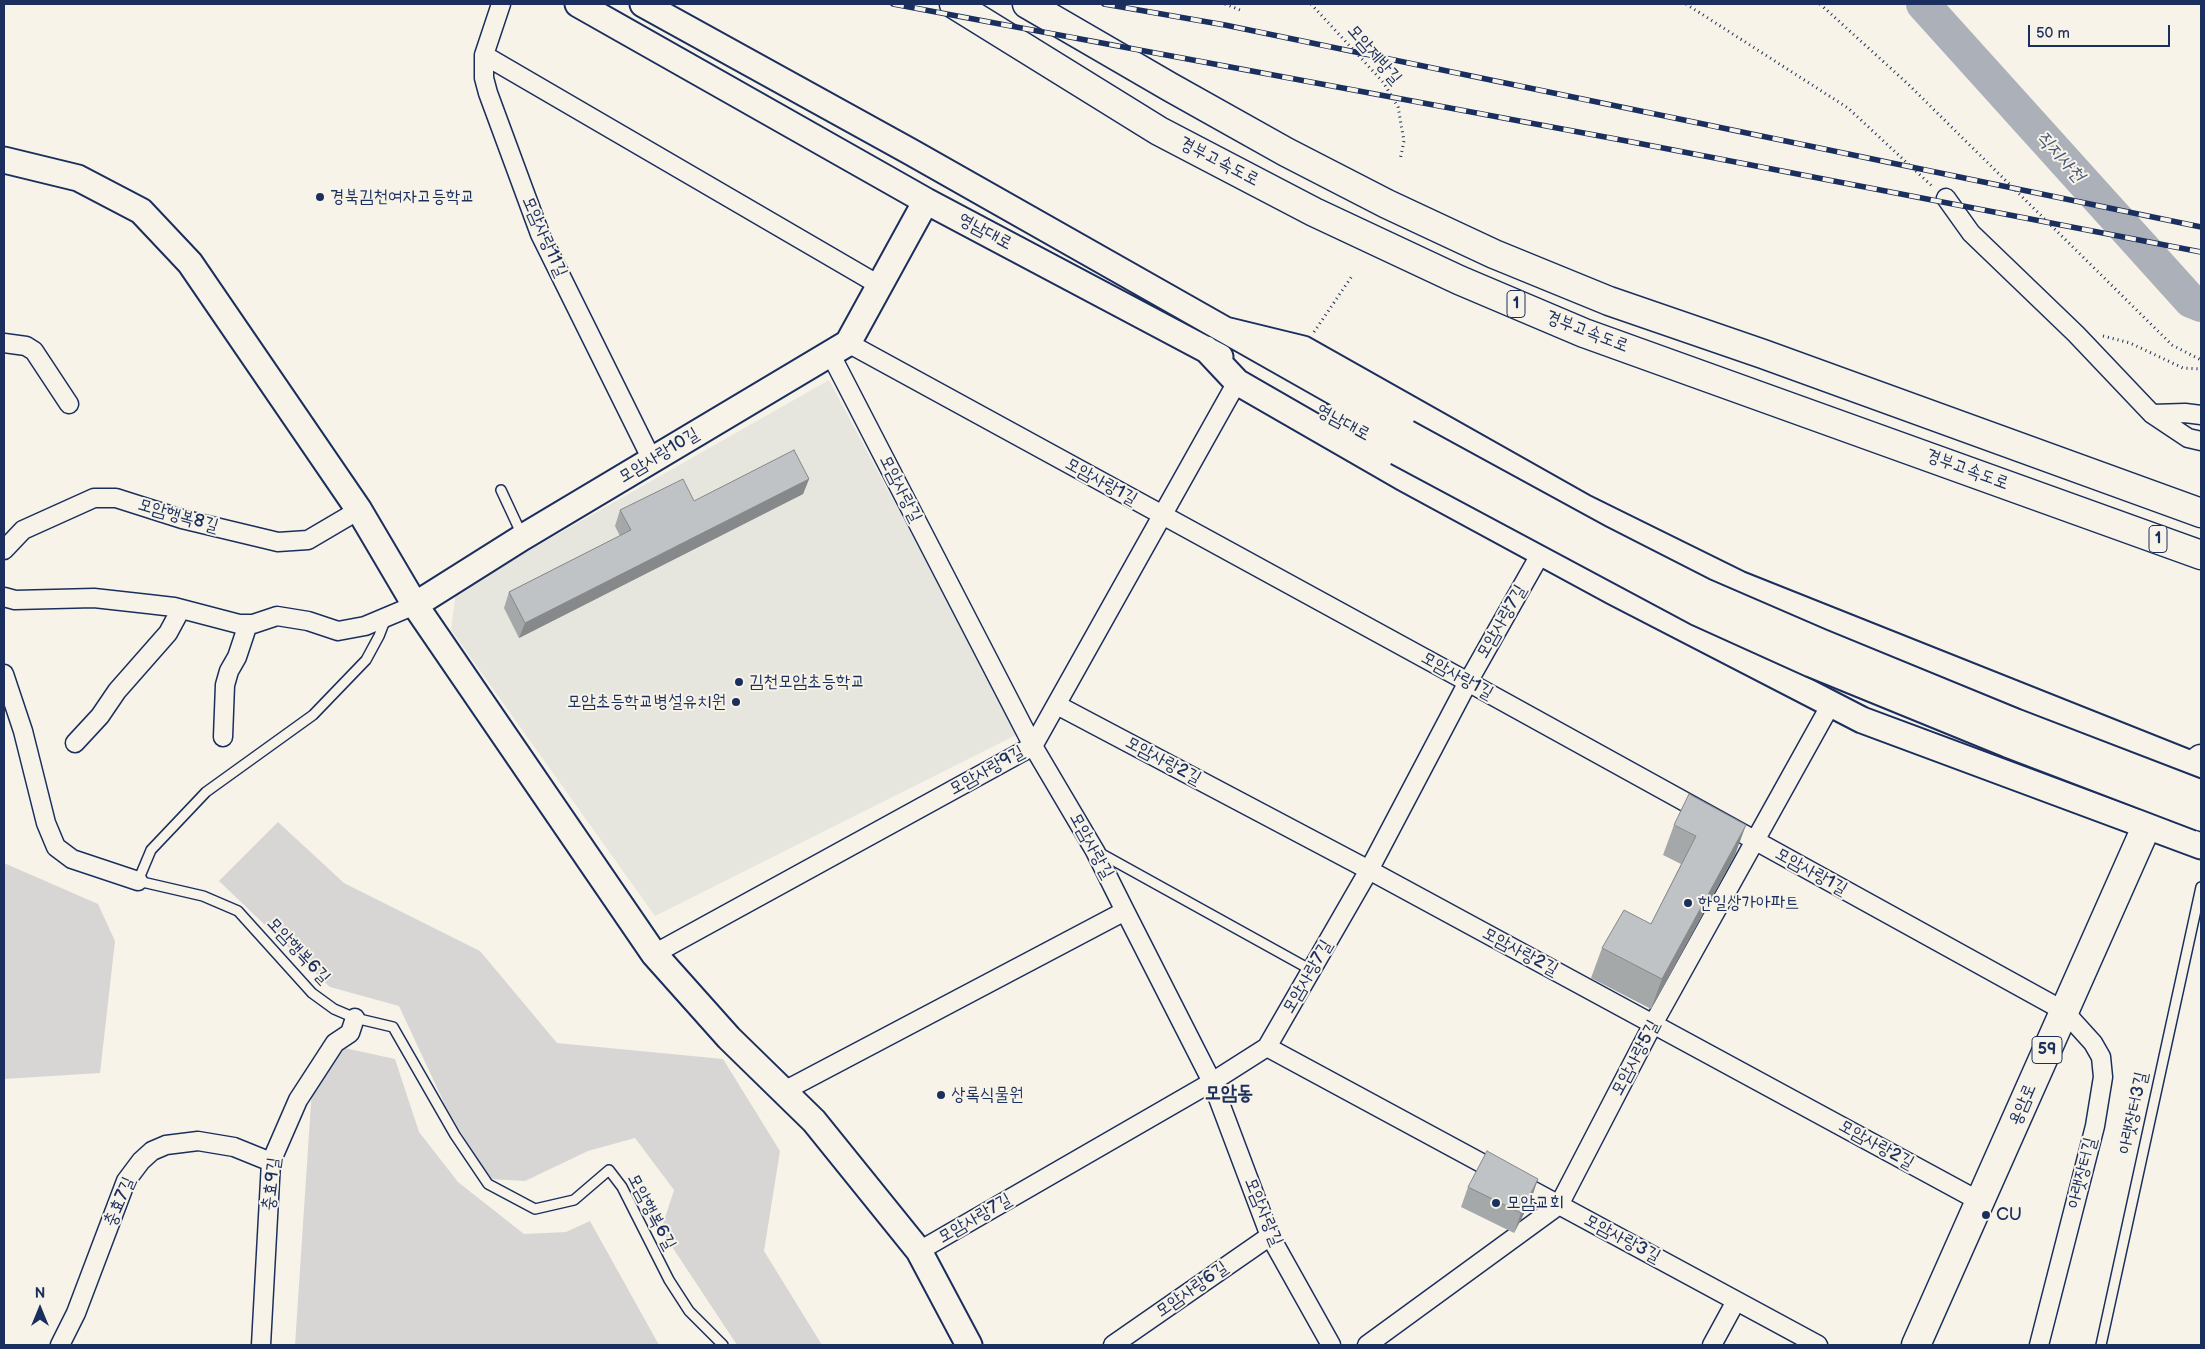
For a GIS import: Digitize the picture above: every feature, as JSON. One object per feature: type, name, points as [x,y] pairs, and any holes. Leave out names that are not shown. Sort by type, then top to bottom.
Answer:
[{"type":"main road","name":"영남대로","points":[[578,4],[926,201],[1206,349],[1402,443]]},
{"type":"main road","name":"영남대로","points":[[643,4],[911,152],[1226,330],[1402,443]]},
{"type":"main road","name":"경부고속도로","points":[[954,4],[1159,131],[1314,212],[1459,280],[1584,333],[2201,555]]},
{"type":"main road","name":"경부고속도로","points":[[1027,4],[1286,152],[1387,204],[1494,254],[1609,301],[1762,354],[2201,513]]},
{"type":"main road","points":[[4,160],[78,178],[141,211],[190,264],[359,510],[415,605],[654,954],[729,1038],[814,1121],[919,1251],[969,1345]]},
{"type":"main road","points":[[840,350],[926,201]]},
{"type":"main road","points":[[1226,330],[1303,348],[1583,507],[1739,584],[2199,764]]},
{"type":"main road","points":[[1206,349],[1237,382],[1394,472],[1614,592],[1862,720],[2201,846]]},
{"type":"main road","name":"모암사랑10길","points":[[415,605],[523,537],[840,350]]},
{"type":"main road","points":[[1402,443],[1601,539],[1703,591],[2016,722],[2201,793]]},
{"type":"main road","points":[[1402,443],[1696,612],[1811,664],[2008,744],[2201,818]]},
{"type":"main road","name":"용암로","points":[[1916,1345],[2147,825],[2199,764]]},
{"type":"street","name":"모암사랑11길","points":[[501,4],[484,56],[484,78],[488,93],[540,234],[652,460]]},
{"type":"street","points":[[484,56],[879,285]]},
{"type":"street","points":[[1946,198],[1971,233],[2076,334],[2152,414],[2188,438],[2201,441]]},
{"type":"street","points":[[4,343],[26,346],[34,351],[69,404]]},
{"type":"street","name":"모암사랑1길","points":[[840,350],[1162,515],[2064,1012]]},
{"type":"street","name":"모암사랑길","points":[[840,350],[1033,746],[1095,851],[1212,1082],[1270,1236],[1331,1345]]},
{"type":"street","name":"모암사랑9길","points":[[654,954],[1033,746],[1058,705],[1237,382]]},
{"type":"street","points":[[2152,414],[2185,413],[2201,415]]},
{"type":"street","name":"모암행복8길","points":[[4,550],[23,530],[94,498],[116,498],[182,519],[278,542],[308,540],[359,510]]},
{"type":"street","name":"모암사랑7길","points":[[919,1251],[1212,1082],[1267,1047],[1313,971],[1369,870],[1468,682],[1542,553]]},
{"type":"street","points":[[4,597],[15,600],[94,598],[181,609],[222,620],[248,624],[277,616],[308,621],[338,631],[365,626],[415,605]]},
{"type":"street","points":[[75,743],[100,716],[117,691],[168,633],[181,609]]},
{"type":"street","points":[[223,737],[226,685],[229,671],[237,657],[248,624]]},
{"type":"street","points":[[4,674],[23,731],[46,823],[56,847],[72,859],[138,881]]},
{"type":"street","name":"모암사랑5길","points":[[1367,1345],[1559,1205],[1653,1024],[1831,704]]},
{"type":"street","name":"모암사랑2길","points":[[1058,705],[1369,870],[1981,1202]]},
{"type":"street","points":[[784,1091],[1126,911]]},
{"type":"street","name":"아랫장터길","points":[[2039,1345],[2095,1126],[2103,1077],[2101,1057],[2093,1043],[2064,1012]]},
{"type":"street","name":"충효9길","points":[[261,1345],[271,1162],[298,1100],[335,1043],[350,1033],[355,1018]]},
{"type":"street","name":"모암사랑3길","points":[[1267,1047],[1818,1345]]},
{"type":"street","name":"충효7길","points":[[60,1345],[76,1313],[126,1181],[141,1161],[152,1152],[166,1145],[198,1141],[234,1147],[271,1162]]},
{"type":"street","name":"모암사랑6길","points":[[1113,1345],[1270,1236]]},
{"type":"street","points":[[1712,1345],[1736,1301]]},
{"type":"lane","points":[[501,490],[523,537]]},
{"type":"lane","points":[[138,881],[151,850],[206,792],[313,715],[366,660],[386,618]]},
{"type":"lane","points":[[1095,851],[1313,971]]},
{"type":"lane","name":"모암행복6길","points":[[138,881],[203,896],[238,911],[312,993],[334,1009],[355,1018],[393,1027],[455,1135],[488,1184],[535,1209],[574,1200],[609,1170],[622,1187],[674,1288],[689,1311],[723,1345]]},
{"type":"lane","name":"아랫장터3길","points":[[2101,1345],[2201,887]]},
{"type":"path","points":[[1225,4],[1240,10]]},
{"type":"path","name":"모암제방길","points":[[1311,4],[1384,82],[1398,107],[1404,141],[1400,160]]},
{"type":"path","points":[[1686,4],[1848,108],[1946,198]]},
{"type":"path","points":[[1820,4],[1908,84],[2172,345],[2201,360]]},
{"type":"path","points":[[1303,348],[1352,276]]},
{"type":"path","points":[[2076,334],[2090,332],[2130,344],[2183,368],[2201,370]]},
{"type":"shaded area","name":"김천모암초등학교","points":[[829,380],[1018,734],[655,916],[451,630],[456,592]]},
{"type":"shaded area","points":[[278,822],[344,883],[480,951],[557,1043],[723,1059],[780,1151],[764,1251],[822,1345],[737,1345],[661,1230],[674,1190],[635,1138],[588,1151],[525,1181],[489,1179],[446,1107],[399,1006],[330,987],[219,881]]},
{"type":"shaded area","points":[[4,863],[98,904],[115,941],[100,1073],[4,1079]]},
{"type":"shaded area","points":[[340,1047],[395,1059],[419,1132],[458,1182],[524,1234],[566,1232],[590,1221],[659,1345],[295,1345],[312,1088]]},
{"type":"building","points":[[794,450],[809,479],[525,623],[509,592],[631,530],[620,510],[683,479],[694,501]]},
{"type":"building","name":"한일상가아파트","points":[[1689,794],[1746,825],[1662,979],[1602,948],[1624,910],[1651,924],[1696,836],[1674,825]]},
{"type":"building","points":[[1487,1151],[1538,1179],[1521,1213],[1468,1187]]},
{"type":"waterway","name":"직지사천","points":[[1923,4],[2191,301],[2201,305]]},
{"type":"railway","points":[[893,4],[1632,142],[2201,252]]},
{"type":"railway","points":[[1104,4],[1225,25],[2201,227]]},
{"type":"place","name":"경북김천여자고등학교","points":[[320,197]]},
{"type":"place","name":"김천모암초등학교","points":[[739,682]]},
{"type":"place","name":"모암초등학교병설유치원","points":[[736,702]]},
{"type":"place","name":"한일상가아파트","points":[[1688,903]]},
{"type":"place","name":"상록식물원","points":[[941,1095]]},
{"type":"place","name":"모암교회","points":[[1496,1203]]},
{"type":"place","name":"CU","points":[[1986,1215]]},
{"type":"district","name":"모암동","points":[[1229,1094]]}]
